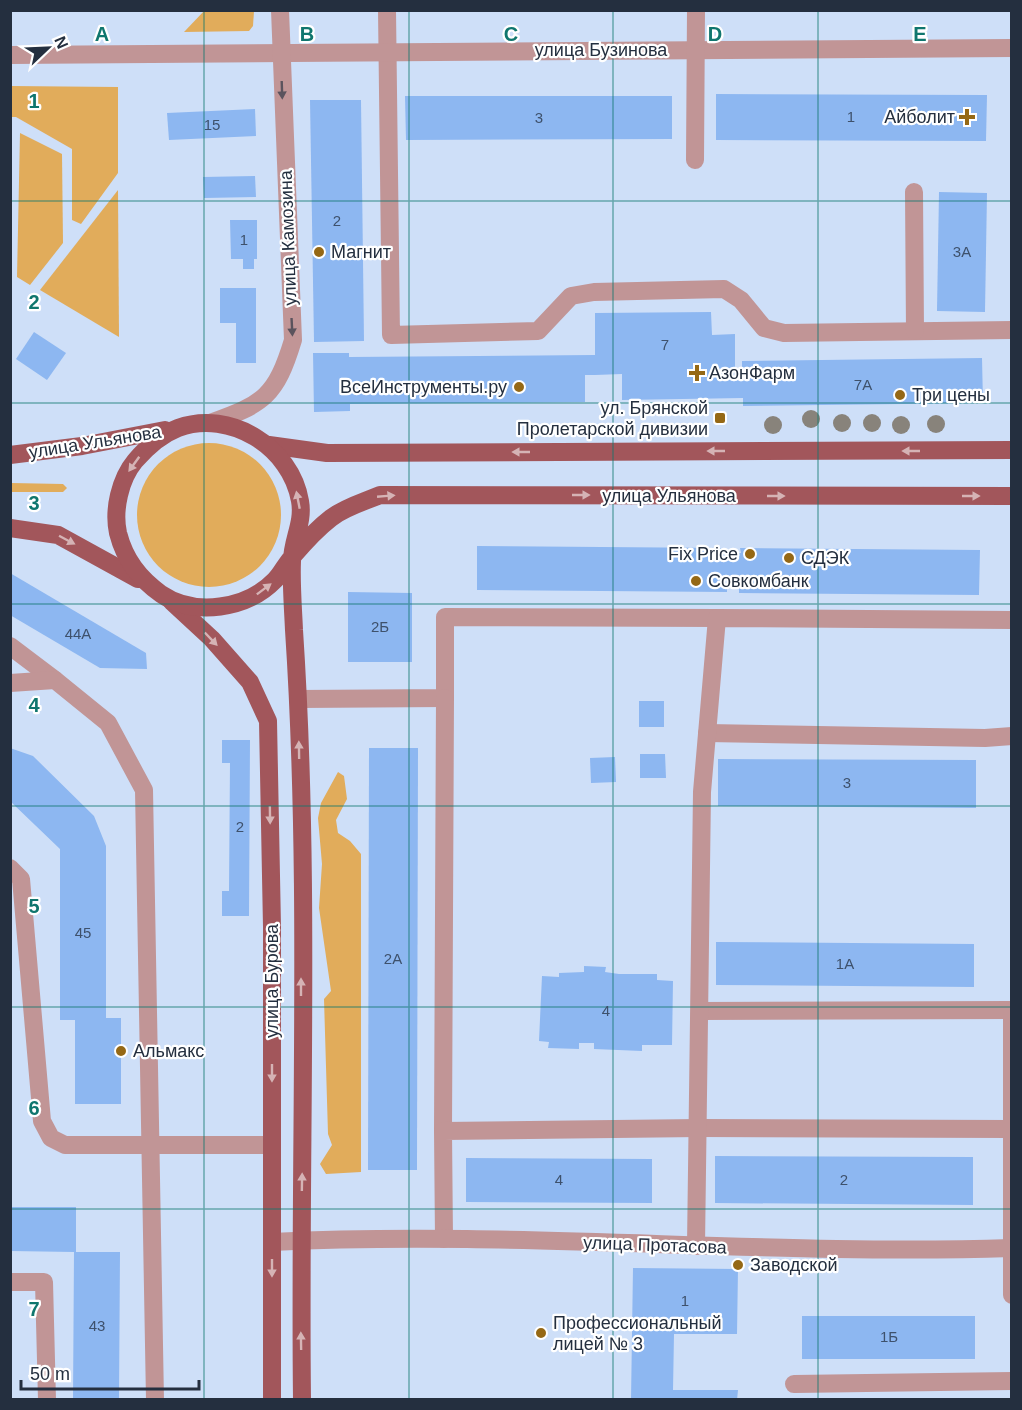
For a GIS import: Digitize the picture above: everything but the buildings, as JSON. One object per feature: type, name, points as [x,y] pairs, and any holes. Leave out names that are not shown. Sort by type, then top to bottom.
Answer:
[{"type":"main road","points":[[10,528],[57,535],[145,583],[169,599],[196,607],[225,607],[252,597],[275,580],[291,557],[300,530],[300,501],[289,470],[269,445],[242,429],[210,423],[179,428],[150,443],[130,467],[118,498],[117,530],[128,560],[145,583]]},
{"type":"main road","name":"улица Ульянова","points":[[10,455],[82,446],[179,428]]},
{"type":"main road","points":[[269,445],[327,453],[1011,450]]},
{"type":"main road","name":"улица Ульянова","points":[[291,557],[332,518],[380,495],[1011,496]]},
{"type":"main road","name":"улица Бурова","points":[[291,557],[299,699],[302,1400]]},
{"type":"main road","name":"улица Бурова","points":[[169,599],[212,639],[250,682],[268,721],[272,1400]]},
{"type":"street","name":"улица Камозина","points":[[210,423],[246,410],[270,393],[284,369],[293,340],[280,10]]},
{"type":"street","points":[[387,10],[391,335],[538,331],[571,296],[594,292],[724,289],[741,300],[764,328],[784,333],[1011,330]]},
{"type":"street","points":[[695,160],[696,10]]},
{"type":"street","name":"улица Бузинова","points":[[10,55],[1011,48]]},
{"type":"street","points":[[914,192],[915,331]]},
{"type":"street","points":[[444,1239],[446,617],[1011,620]]},
{"type":"street","points":[[696,1246],[702,792],[717,618]]},
{"type":"street","points":[[10,646],[108,723],[144,790],[155,1400]]},
{"type":"street","points":[[10,683],[55,680]]},
{"type":"street","points":[[299,699],[445,698]]},
{"type":"street","points":[[707,733],[985,738],[1011,736]]},
{"type":"street","points":[[10,868],[21,879],[42,1121],[51,1138],[65,1145],[151,1147],[272,1145]]},
{"type":"street","points":[[700,1011],[1011,1010],[1011,1295]]},
{"type":"street","points":[[443,1131],[699,1128],[1011,1129]]},
{"type":"street","name":"улица Протасова","points":[[272,1242],[444,1239],[696,1246],[1011,1248]]},
{"type":"street","points":[[10,1282],[44,1282],[47,1400]]},
{"type":"street","points":[[794,1384],[1011,1381]]},
{"type":"shaded area","points":[[205,10],[254,11],[253,26],[249,31],[184,32]]},
{"type":"shaded area","points":[[11,86],[118,87],[118,173],[81,224],[72,220],[72,149],[16,117],[11,117]]},
{"type":"shaded area","points":[[20,133],[62,154],[63,243],[30,285],[17,277]]},
{"type":"shaded area","points":[[118,190],[119,337],[40,290]]},
{"type":"shaded area","points":[[209,443],[237,448],[260,464],[276,487],[281,515],[276,543],[260,566],[237,582],[209,587],[181,582],[158,566],[142,543],[137,515],[142,487],[158,464],[181,448]]},
{"type":"shaded area","points":[[11,483],[63,484],[67,488],[63,492],[11,492]]},
{"type":"shaded area","points":[[338,772],[344,776],[347,799],[336,820],[338,833],[350,841],[361,854],[361,1172],[326,1174],[320,1164],[332,1145],[328,1134],[324,999],[331,991],[319,908],[322,864],[318,818],[321,803]]},
{"type":"place","name":"Айболит","points":[[967,117]]},
{"type":"place","name":"Магнит","points":[[319,252]]},
{"type":"place","name":"АзонФарм","points":[[697,373]]},
{"type":"place","name":"ВсеИнструменты.ру","points":[[519,387]]},
{"type":"place","name":"Три цены","points":[[900,395]]},
{"type":"place","name":"ул. Брянской Пролетарской дивизии","points":[[720,418]]},
{"type":"place","name":"Fix Price","points":[[750,554]]},
{"type":"place","name":"СДЭК","points":[[789,558]]},
{"type":"place","name":"Совкомбанк","points":[[696,581]]},
{"type":"place","name":"Альмакс","points":[[121,1051]]},
{"type":"place","name":"Заводской","points":[[738,1265]]},
{"type":"place","name":"Профессиональный лицей № 3","points":[[541,1333]]}]
